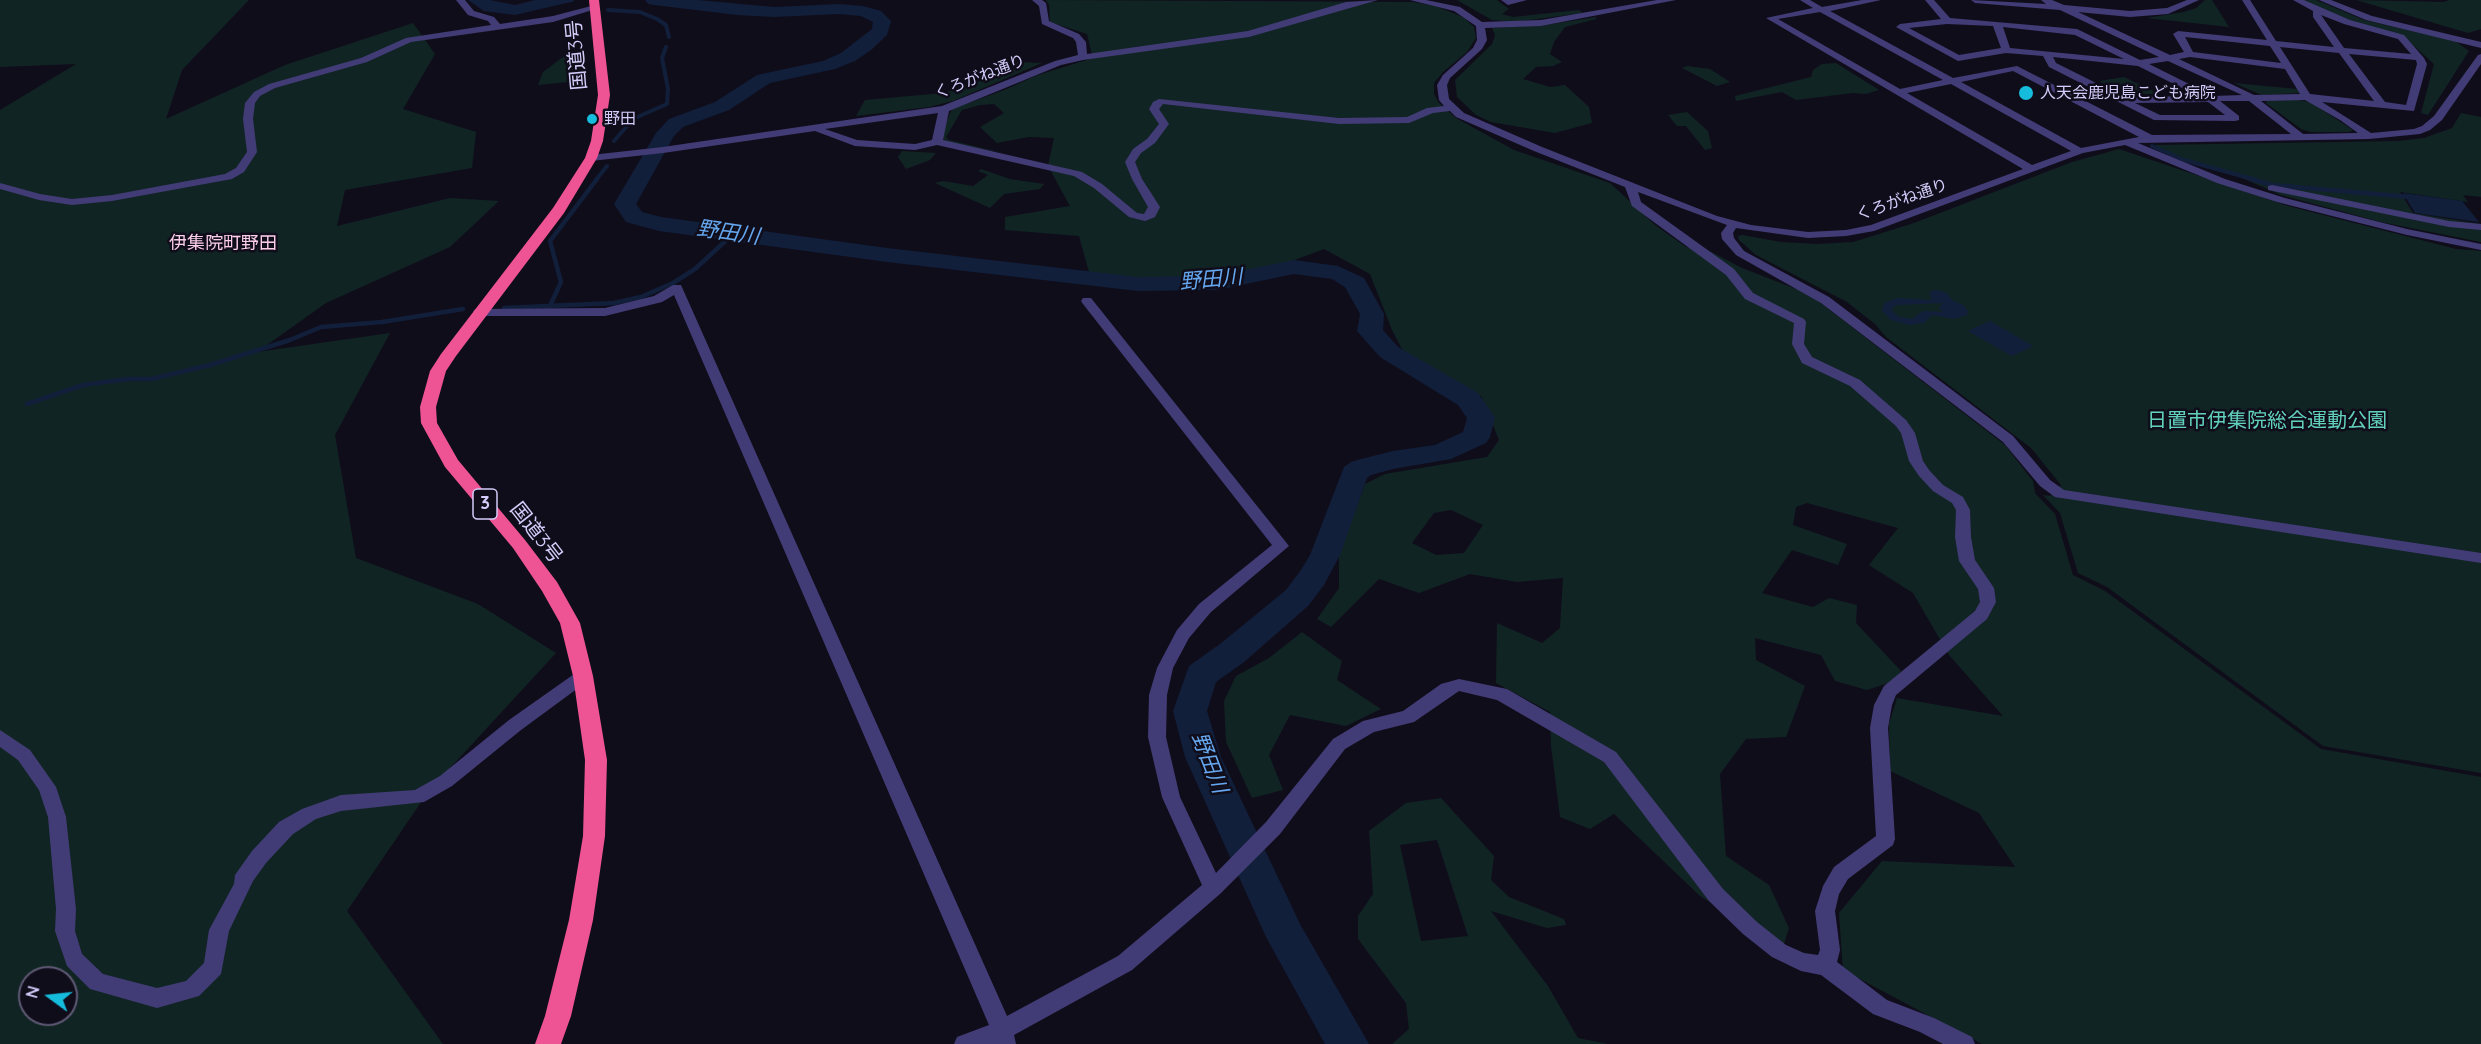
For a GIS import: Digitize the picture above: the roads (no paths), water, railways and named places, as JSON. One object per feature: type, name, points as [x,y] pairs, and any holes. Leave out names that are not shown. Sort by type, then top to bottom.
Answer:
[{"type":"highway","name":"国道3号","points":[[548,1044],[558,1016],[581,920],[594,836],[596,760],[583,676],[570,623],[549,587],[519,544],[451,463],[429,423],[428,407],[438,371],[479,312],[559,210],[591,158],[597,141],[604,95],[594,4]]},
{"type":"street","points":[[460,0],[471,13],[491,19],[498,28]]},
{"type":"street","points":[[1036,0],[1043,5],[1045,22],[1076,36],[1081,42],[1083,57]]},
{"type":"street","name":"くろがね通り","points":[[591,158],[663,150],[944,109],[979,97],[1045,67],[1083,57],[1249,34],[1358,1],[1374,0]]},
{"type":"street","points":[[1413,0],[1457,9],[1480,25],[1541,23],[1672,0]]},
{"type":"street","points":[[1505,0],[1508,2],[1522,0]]},
{"type":"street","points":[[1804,0],[2080,151]]},
{"type":"street","points":[[1877,0],[1770,18],[2031,169]]},
{"type":"street","points":[[1929,0],[1947,21]]},
{"type":"street","points":[[1975,0],[2144,14],[2178,9],[2195,0]]},
{"type":"street","points":[[2044,0],[2170,57],[2253,98],[2300,136]]},
{"type":"street","points":[[2246,0],[2307,97],[2370,136]]},
{"type":"street","points":[[2122,100],[2307,97],[2410,109],[2422,64],[2401,37],[2347,22],[2297,0]]},
{"type":"street","points":[[2323,0],[2369,18],[2481,45]]},
{"type":"street","points":[[0,186],[39,197],[72,202],[112,198],[228,177],[240,170],[252,152],[248,118],[250,103],[257,94],[272,86],[363,60],[409,40],[553,19],[594,4]]},
{"type":"street","points":[[2317,10],[2318,16],[2382,105]]},
{"type":"street","points":[[2047,54],[2052,65],[2158,118],[2235,118],[2210,98],[2138,63],[2077,32],[1947,21],[1900,27],[1958,58],[2006,50],[2047,54],[2138,63],[2190,54],[2288,67]]},
{"type":"street","points":[[1997,24],[2006,50]]},
{"type":"street","points":[[1451,108],[1444,100],[1442,85],[1446,77],[1477,49],[1482,40],[1480,25]]},
{"type":"street","points":[[2190,54],[2178,34],[2419,58]]},
{"type":"street","name":"くろがね通り","points":[[1451,108],[1472,122],[1630,186],[1733,224],[1767,231],[1809,234],[1862,231],[1896,221],[2080,151],[2126,142],[2150,138],[2370,136],[2416,132],[2434,124],[2481,57]]},
{"type":"street","points":[[1899,92],[2014,68],[2150,138]]},
{"type":"street","points":[[814,129],[855,143],[872,146],[915,147],[937,142],[1078,174],[1098,186],[1133,215],[1145,218],[1151,215],[1154,207],[1137,179],[1130,162],[1137,150],[1155,138],[1164,124],[1155,109],[1156,104],[1162,101],[1339,121],[1409,120],[1431,110],[1451,108]]},
{"type":"street","points":[[937,142],[944,109]]},
{"type":"street","points":[[2126,142],[2185,167],[2281,200],[2407,232],[2481,247]]},
{"type":"street","points":[[2185,167],[2220,172],[2266,186],[2449,224],[2481,227]]},
{"type":"street","points":[[1630,186],[1636,204],[1730,272],[1749,296],[1800,322],[1798,344],[1807,360],[1855,383],[1901,423],[1908,433],[1916,461],[1924,474],[1938,488],[1958,500],[1963,510],[1963,537],[1968,561],[1986,588],[1988,602],[1981,615],[1890,692],[1883,705],[1879,728],[1886,839],[1841,873],[1830,892],[1825,911],[1830,950],[1826,966]]},
{"type":"street","points":[[1733,224],[1727,233],[1732,246],[1825,300],[2008,439],[2045,483],[2060,494],[2481,558]]},
{"type":"street","points":[[479,312],[605,312],[658,299],[677,288],[1003,1037]]},
{"type":"street","points":[[1087,301],[1281,546],[1205,608],[1183,634],[1165,668],[1158,695],[1158,737],[1171,797],[1220,882]]},
{"type":"street","points":[[0,737],[24,755],[47,787],[57,817],[66,909],[65,931],[74,959],[97,982],[157,998],[192,988],[214,967],[219,930],[244,884],[242,881],[259,857],[286,828],[309,814],[341,803],[418,797],[446,781],[515,725],[583,676]]},
{"type":"street","points":[[965,1044],[1003,1037],[1125,963],[1220,882],[1274,828],[1339,744],[1369,726],[1408,717],[1447,689],[1459,685],[1501,694],[1610,757],[1724,904],[1779,951],[1802,962],[1826,966],[1880,1007],[1927,1025],[1964,1044]]},
{"type":"water","points":[[2403,193],[2462,201],[2479,222],[2415,213]]},
{"type":"water","points":[[1936,290],[1947,293],[1952,300],[1963,305],[1968,311],[1967,315],[1954,319],[1932,315],[1924,323],[1909,325],[1891,320],[1882,311],[1884,303],[1898,298],[1932,300],[1929,292]],"holes":[[[1943,303],[1939,308],[1943,312],[1923,311],[1912,319],[1899,317],[1891,310],[1896,305]]]},
{"type":"water","points":[[1990,321],[2033,346],[2012,356],[1968,331]]},
{"type":"waterway","name":"野田川","points":[[477,0],[490,7],[515,10],[556,0]]},
{"type":"waterway","name":"野田川","points":[[526,8],[572,0]]},
{"type":"waterway","name":"野田川","points":[[654,0],[774,12],[839,9],[863,11],[875,15],[882,21],[881,31],[865,46],[848,57],[828,65],[764,79],[722,106],[676,123],[666,133],[625,204],[634,217],[659,224],[887,255],[1138,284],[1217,283],[1294,267],[1338,273],[1355,283],[1372,314],[1370,331],[1389,352],[1468,399],[1481,418],[1476,437],[1441,453],[1393,460],[1361,468],[1354,474],[1325,555],[1313,577],[1297,598],[1232,653],[1201,675],[1190,711],[1203,757],[1286,937],[1348,1044]]},
{"type":"waterway","points":[[608,10],[640,12],[657,19],[666,25],[669,37]]},
{"type":"waterway","points":[[614,141],[633,119],[667,104],[668,89],[662,58],[666,47]]},
{"type":"waterway","points":[[2152,146],[2184,160],[2256,180]]},
{"type":"waterway","points":[[596,180],[607,166]]},
{"type":"waterway","points":[[550,306],[561,282],[550,241],[597,179]]},
{"type":"waterway","points":[[2251,179],[2272,185],[2410,197]]},
{"type":"waterway","points":[[550,306],[614,303],[641,297],[673,283],[695,269],[733,234]]},
{"type":"waterway","points":[[504,308],[550,306]]},
{"type":"waterway","points":[[27,404],[83,385],[128,379],[151,379],[210,365],[290,340],[321,327],[382,322],[463,309]]},
{"type":"place","name":"人天会鹿児島こども病院","points":[[2026,93]]},
{"type":"place","name":"野田","points":[[592,119]]},
{"type":"district","name":"伊集院町野田","points":[[223,244]]},
{"type":"park label","name":"日置市伊集院総合運動公園","points":[[2267,421]]}]
